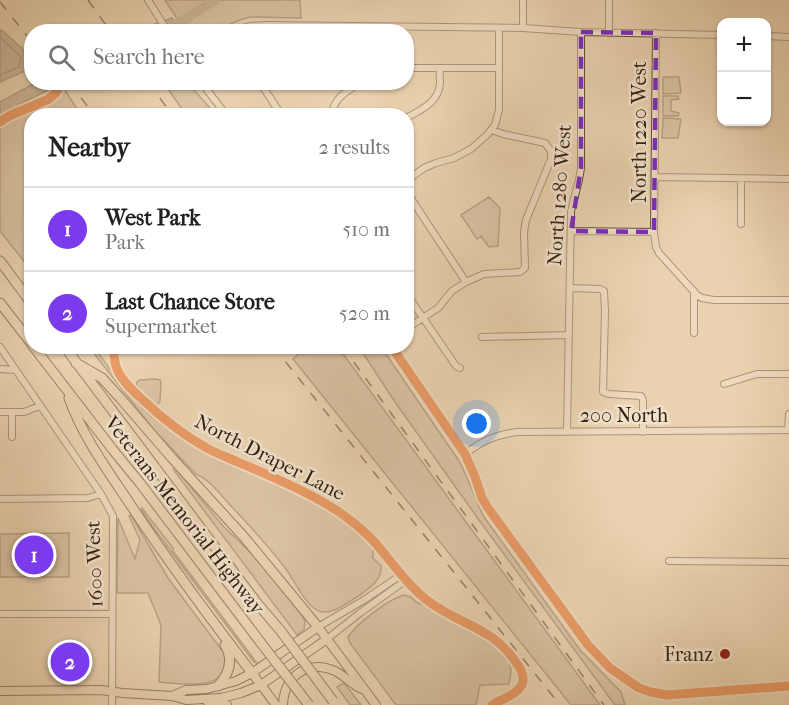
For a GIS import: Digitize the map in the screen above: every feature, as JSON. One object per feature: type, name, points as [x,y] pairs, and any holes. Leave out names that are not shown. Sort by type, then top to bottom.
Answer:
[{"type":"highway","points":[[0,261],[24,293]]},
{"type":"highway","name":"Veterans Memorial Highway","points":[[0,303],[24,334]]},
{"type":"highway","name":"Veterans Memorial Highway","points":[[39,354],[309,705]]},
{"type":"highway","name":"Veterans Memorial Highway","points":[[70,354],[334,703]]},
{"type":"highway","points":[[76,363],[102,378],[244,537],[318,627]]},
{"type":"highway","points":[[66,390],[76,418],[96,452],[166,558],[252,673]]},
{"type":"highway","points":[[218,686],[227,674],[230,664],[229,654],[220,637],[219,629]]},
{"type":"main road","points":[[172,696],[186,690],[236,681],[252,673],[318,627],[376,705]]},
{"type":"main road","points":[[0,691],[102,690],[172,696],[186,700],[232,695],[261,685],[327,639]]},
{"type":"main road","points":[[284,705],[284,696],[293,678],[313,667],[320,666],[338,672],[352,684],[364,690]]},
{"type":"main road","points":[[252,673],[276,705]]},
{"type":"main road","points":[[194,700],[227,705]]},
{"type":"street","points":[[148,0],[163,24]]},
{"type":"street","points":[[523,0],[523,28]]},
{"type":"street","points":[[609,0],[609,33]]},
{"type":"street","points":[[414,27],[717,35]]},
{"type":"street","points":[[414,175],[424,168],[454,158],[471,149],[492,130],[499,110],[500,28]]},
{"type":"street","name":"North 1280 West","points":[[567,432],[571,211],[581,168],[581,32]]},
{"type":"street","name":"North 1220 West","points":[[654,232],[656,33]]},
{"type":"street","points":[[771,36],[789,37]]},
{"type":"street","points":[[414,68],[499,68]]},
{"type":"street","points":[[414,114],[428,106],[437,96],[440,68]]},
{"type":"street","points":[[207,90],[221,108]]},
{"type":"street","points":[[265,90],[277,108]]},
{"type":"street","points":[[333,108],[339,97],[350,90]]},
{"type":"street","points":[[492,130],[545,143],[551,151],[551,159],[526,220],[525,268]]},
{"type":"street","points":[[656,177],[789,179]]},
{"type":"street","points":[[741,179],[741,224]]},
{"type":"street","points":[[414,203],[466,282]]},
{"type":"street","points":[[571,231],[654,232],[659,253],[694,291],[708,300],[789,300]]},
{"type":"street","points":[[414,324],[438,308],[452,291],[466,282],[484,274],[520,272],[525,268],[533,267]]},
{"type":"street","points":[[570,288],[604,291],[603,392],[641,396],[643,432]]},
{"type":"street","points":[[694,291],[694,333]]},
{"type":"street","points":[[414,305],[456,366],[460,368]]},
{"type":"street","points":[[482,337],[569,335]]},
{"type":"street","name":"1600 West","points":[[0,347],[101,494],[113,516],[112,705]]},
{"type":"street","name":"North Draper Lane","points":[[114,354],[118,370],[124,381],[163,419],[206,448],[274,478],[342,514],[375,543],[419,594],[436,607],[478,628],[501,644],[518,665],[524,679],[523,684],[513,694],[492,705]]},
{"type":"street","points":[[396,354],[465,454],[488,508],[588,645],[610,668],[639,688],[651,693],[667,695],[789,687]]},
{"type":"street","points":[[0,369],[15,370]]},
{"type":"street","points":[[724,384],[757,374],[789,374]]},
{"type":"street","points":[[0,412],[24,412],[40,406]]},
{"type":"street","points":[[12,412],[12,437]]},
{"type":"street","points":[[788,430],[789,414]]},
{"type":"street","name":"200 North","points":[[465,454],[487,439],[504,434],[788,430]]},
{"type":"street","points":[[0,499],[88,498],[101,494]]},
{"type":"street","points":[[669,561],[789,562]]},
{"type":"street","points":[[318,627],[404,577]]},
{"type":"street","points":[[327,639],[404,577]]},
{"type":"street","points":[[0,614],[112,614]]},
{"type":"highlighted area","points":[[581,32],[656,33],[654,232],[571,231],[581,168]]},
{"type":"shaded area","points":[[165,0],[300,0],[301,18],[249,17],[230,24],[180,24]]},
{"type":"shaded area","points":[[663,77],[679,77],[681,93],[663,94]]},
{"type":"shaded area","points":[[63,90],[76,107],[75,108],[38,108]]},
{"type":"shaded area","points":[[169,90],[194,90],[210,108],[181,108]]},
{"type":"shaded area","points":[[663,96],[678,96],[679,99],[671,100],[671,111],[679,113],[678,116],[663,116]]},
{"type":"shaded area","points":[[24,113],[24,261],[0,231],[0,125]]},
{"type":"shaded area","points":[[663,118],[681,119],[678,138],[662,138]]},
{"type":"shaded area","points":[[489,197],[500,208],[498,246],[489,247],[481,236],[477,239],[461,215]]},
{"type":"shaded area","points":[[94,354],[99,354],[134,399],[149,414],[183,438],[307,499],[352,528],[373,547],[373,558],[381,566],[377,580],[366,591],[339,608],[329,612],[315,609],[267,546],[214,488],[196,474],[154,430]]},
{"type":"shaded area","points":[[299,354],[343,354],[600,705],[571,705],[293,359]]},
{"type":"shaded area","points":[[364,354],[386,354],[459,461],[484,517],[580,650],[621,692],[625,705],[615,705],[395,402]]},
{"type":"shaded area","points":[[160,380],[161,383],[160,401],[153,405],[137,389],[137,382]]},
{"type":"shaded area","points":[[175,468],[223,526],[278,584],[303,617],[304,629],[297,635],[173,469]]},
{"type":"shaded area","points":[[142,508],[173,548],[257,663],[152,526]]},
{"type":"shaded area","points":[[131,515],[168,578],[224,653],[225,666],[221,675],[214,680],[192,684],[159,682],[161,625],[148,593],[117,593],[118,518],[135,559],[140,540],[129,516]]},
{"type":"shaded area","points":[[69,533],[69,577],[0,577],[0,534]]},
{"type":"shaded area","points":[[404,595],[487,638],[497,646],[509,659],[511,671],[509,684],[480,685],[476,705],[396,705],[350,643],[348,637],[373,613],[390,601]]},
{"type":"shaded area","points":[[344,683],[361,705],[350,705],[337,687]]},
{"type":"water","points":[[172,18],[177,24],[155,24]]},
{"type":"water","points":[[0,30],[24,50],[24,71],[0,82]]},
{"type":"water","points":[[24,89],[49,90],[0,116],[0,102]]},
{"type":"waterway","points":[[176,24],[215,0]]},
{"type":"railway","points":[[88,0],[105,24]]},
{"type":"railway","points":[[0,2],[24,32]]},
{"type":"railway","points":[[75,90],[89,108]]},
{"type":"railway","points":[[154,90],[167,108]]},
{"type":"railway","points":[[279,354],[560,705]]},
{"type":"railway","points":[[348,354],[604,705]]},
{"type":"cycle path","points":[[28,108],[49,99],[58,90]]},
{"type":"cycle path","points":[[0,122],[24,110]]},
{"type":"cycle path","points":[[114,354],[116,366],[125,382],[150,407],[188,437],[209,449],[295,487],[334,509],[367,534],[412,587],[428,601],[498,642],[518,665],[523,681],[515,693],[492,705]]},
{"type":"cycle path","points":[[396,354],[465,454],[488,508],[588,645],[610,668],[639,688],[667,695],[789,686]]},
{"type":"place","name":"West Park","points":[[34,555]]},
{"type":"place","name":"Franz","points":[[725,654]]},
{"type":"place","name":"Last Chance Store","points":[[70,662]]}]
